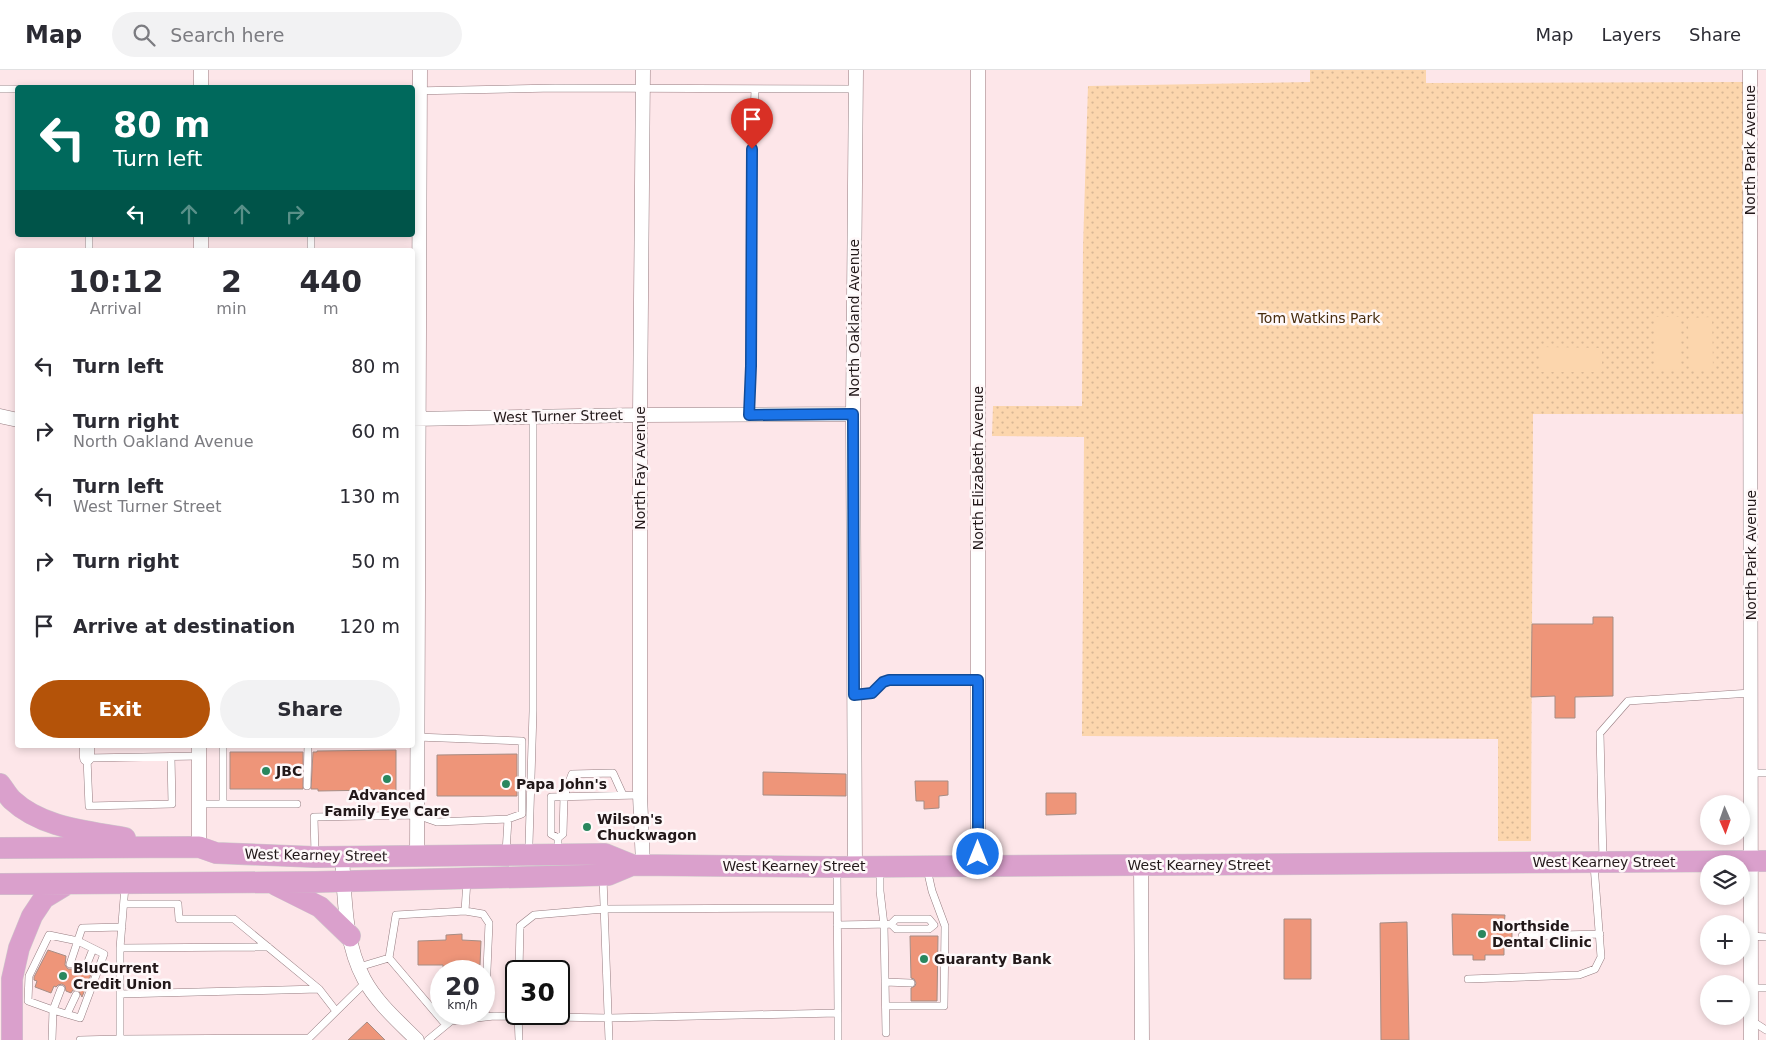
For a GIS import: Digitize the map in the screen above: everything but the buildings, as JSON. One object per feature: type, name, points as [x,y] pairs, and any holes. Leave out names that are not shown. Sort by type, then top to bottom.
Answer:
[{"type":"main road","points":[[0,784],[11,799],[28,812],[63,826],[175,846]]},
{"type":"main road","name":"West Kearney Street","points":[[0,848],[175,846],[199,847],[216,853],[342,857],[506,856],[558,847],[604,854],[637,865],[846,867],[1759,861]]},
{"type":"main road","name":"West Kearney Street","points":[[0,884],[344,881],[608,876],[637,865]]},
{"type":"main road","points":[[266,882],[302,897],[320,907],[350,936]]},
{"type":"main road","points":[[12,1040],[12,979],[19,948],[32,916],[44,898],[67,884]]},
{"type":"street","points":[[201,70],[201,85]]},
{"type":"street","points":[[418,856],[416,737],[416,91],[420,70]]},
{"type":"street","name":"North Fay Avenue","points":[[637,865],[640,795],[640,415],[643,70]]},
{"type":"street","name":"North Oakland Avenue","points":[[846,867],[854,695],[853,414],[856,70]]},
{"type":"street","name":"North Elizabeth Avenue","points":[[978,70],[978,866]]},
{"type":"street","name":"North Park Avenue","points":[[1750,70],[1752,693],[1759,773],[1759,861],[1752,936],[1751,1040]]},
{"type":"street","name":"West Turner Street","points":[[416,419],[853,414]]},
{"type":"street","points":[[0,416],[15,419]]},
{"type":"street","points":[[199,847],[200,751]]},
{"type":"street","points":[[342,857],[346,915],[359,967],[376,997],[391,1015],[417,1040]]},
{"type":"street","points":[[1141,865],[1142,1040]]},
{"type":"lane","points":[[0,88],[15,89]]},
{"type":"lane","points":[[416,91],[555,88],[856,89]]},
{"type":"lane","points":[[749,415],[752,317],[751,189],[755,90]]},
{"type":"lane","points":[[529,844],[533,712],[533,417]]},
{"type":"lane","points":[[854,695],[872,693],[883,682],[889,680],[978,680]]},
{"type":"lane","points":[[1468,979],[1579,975],[1595,969],[1601,957],[1595,886],[1599,862],[1600,733],[1628,701],[1752,693]]},
{"type":"lane","points":[[315,857],[314,817],[417,815],[437,822],[508,819],[522,814],[522,741],[416,737]]},
{"type":"lane","points":[[223,748],[223,804]]},
{"type":"lane","points":[[307,786],[308,748]]},
{"type":"lane","points":[[171,757],[172,804],[90,806],[87,752],[171,757],[200,751]]},
{"type":"lane","points":[[558,847],[563,834],[564,796],[572,774],[613,773],[623,795]]},
{"type":"lane","points":[[558,847],[551,834],[551,797],[640,795]]},
{"type":"lane","points":[[199,804],[297,804]]},
{"type":"lane","points":[[506,856],[508,819]]},
{"type":"lane","points":[[880,866],[880,891],[887,924],[886,1033]]},
{"type":"lane","points":[[886,1006],[944,1006],[941,983],[945,926],[932,891],[926,866]]},
{"type":"lane","points":[[838,1040],[837,908],[846,867]]},
{"type":"lane","points":[[603,875],[609,1040]]},
{"type":"lane","points":[[466,910],[467,878]]},
{"type":"lane","points":[[120,1039],[120,948],[125,883]]},
{"type":"lane","points":[[124,904],[178,904],[179,919],[234,919],[319,989],[336,1011]]},
{"type":"lane","points":[[519,960],[520,926],[534,916],[604,909],[837,908]]},
{"type":"lane","points":[[430,1006],[389,958],[396,915],[466,910],[483,914],[489,923],[487,960]]},
{"type":"lane","points":[[837,925],[887,924],[896,929],[928,929],[934,925],[945,926]]},
{"type":"lane","points":[[70,964],[82,928],[122,927]]},
{"type":"lane","points":[[1522,936],[1600,934]]},
{"type":"lane","points":[[49,935],[78,941],[93,949],[104,954],[80,1018],[28,1001],[29,976],[49,935]]},
{"type":"lane","points":[[1752,936],[1766,936]]},
{"type":"lane","points":[[120,948],[268,948]]},
{"type":"lane","points":[[85,970],[93,949]]},
{"type":"lane","points":[[359,967],[389,958]]},
{"type":"lane","points":[[80,1040],[308,1039],[366,982]]},
{"type":"lane","points":[[885,982],[911,983]]},
{"type":"lane","points":[[1751,988],[1766,988]]},
{"type":"lane","points":[[52,1040],[53,1010],[61,989]]},
{"type":"lane","points":[[120,994],[319,989]]},
{"type":"lane","points":[[67,1014],[76,994]]},
{"type":"lane","points":[[570,1017],[609,1018],[838,1013]]},
{"type":"lane","points":[[1751,1020],[1766,1022]]},
{"type":"lane","points":[[1751,1020],[1766,1030]]},
{"type":"lane","points":[[428,1040],[446,1025]]},
{"type":"lane","points":[[518,1025],[519,1040]]},
{"type":"green space","name":"Tom Watkins Park","points":[[1310,70],[1426,70],[1426,83],[1745,82],[1746,414],[1533,414],[1531,841],[1498,841],[1498,739],[1082,736],[1084,437],[992,436],[993,406],[1082,406],[1083,247],[1088,86],[1310,82]]},
{"type":"green space","points":[[1656,317],[1680,317],[1680,370],[1656,369]]},
{"type":"green space","points":[[1712,317],[1713,370],[1689,370],[1688,318]]},
{"type":"green space","points":[[1539,347],[1602,348],[1602,372],[1539,372]]},
{"type":"place","name":"JBC","points":[[266,771]]},
{"type":"place","name":"Advanced Family Eye Care","points":[[387,779]]},
{"type":"place","name":"Papa John's","points":[[506,784]]},
{"type":"place","name":"Wilson's Chuckwagon","points":[[587,827]]},
{"type":"place","name":"Northside Dental Clinic","points":[[1482,934]]},
{"type":"place","name":"Guaranty Bank","points":[[924,959]]},
{"type":"place","name":"BluCurrent Credit Union","points":[[63,976]]},
{"type":"route","points":[[752,149],[752,317],[749,415],[853,414],[854,695],[872,693],[883,682],[889,680],[978,680],[978,854]]}]
